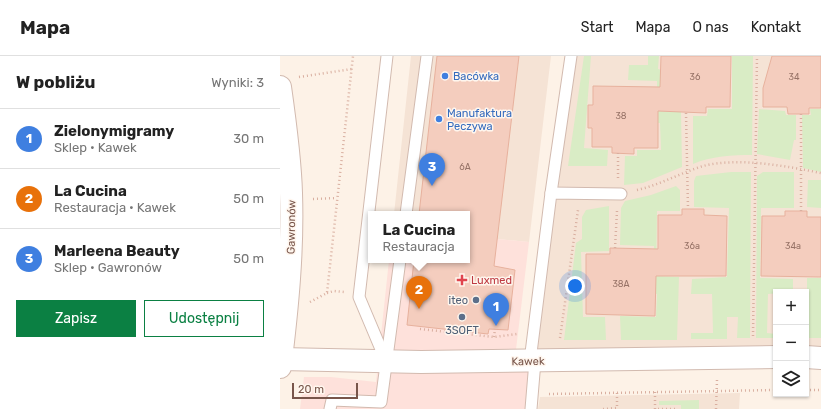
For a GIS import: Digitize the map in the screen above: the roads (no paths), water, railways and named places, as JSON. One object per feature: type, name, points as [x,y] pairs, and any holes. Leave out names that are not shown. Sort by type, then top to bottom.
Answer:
[{"type":"street","name":"Gawronów","points":[[281,353],[291,250],[291,194],[287,134],[289,82]]},
{"type":"street","name":"Kawek","points":[[281,353],[386,361],[532,361],[773,357]]},
{"type":"street","points":[[809,357],[821,358]]},
{"type":"lane","points":[[369,211],[387,56]]},
{"type":"lane","points":[[406,211],[427,56]]},
{"type":"lane","points":[[531,409],[532,361],[551,193],[571,56]]},
{"type":"lane","points":[[551,193],[621,194]]},
{"type":"lane","points":[[368,220],[359,297],[386,361]]},
{"type":"lane","points":[[330,409],[332,400],[380,405],[400,263]]},
{"type":"place","name":"Bacówka","points":[[445,76]]},
{"type":"place","name":"Manufaktura Peczywa","points":[[439,119]]},
{"type":"place","name":"Marleena Beauty","points":[[432,186]]},
{"type":"place","name":"Luxmed","points":[[462,280]]},
{"type":"place","name":"iteo","points":[[476,300]]},
{"type":"place","name":"La Cucina","points":[[419,309]]},
{"type":"place","name":"3SOFT","points":[[462,317]]},
{"type":"place","name":"Zielonymigramy","points":[[496,326]]}]
